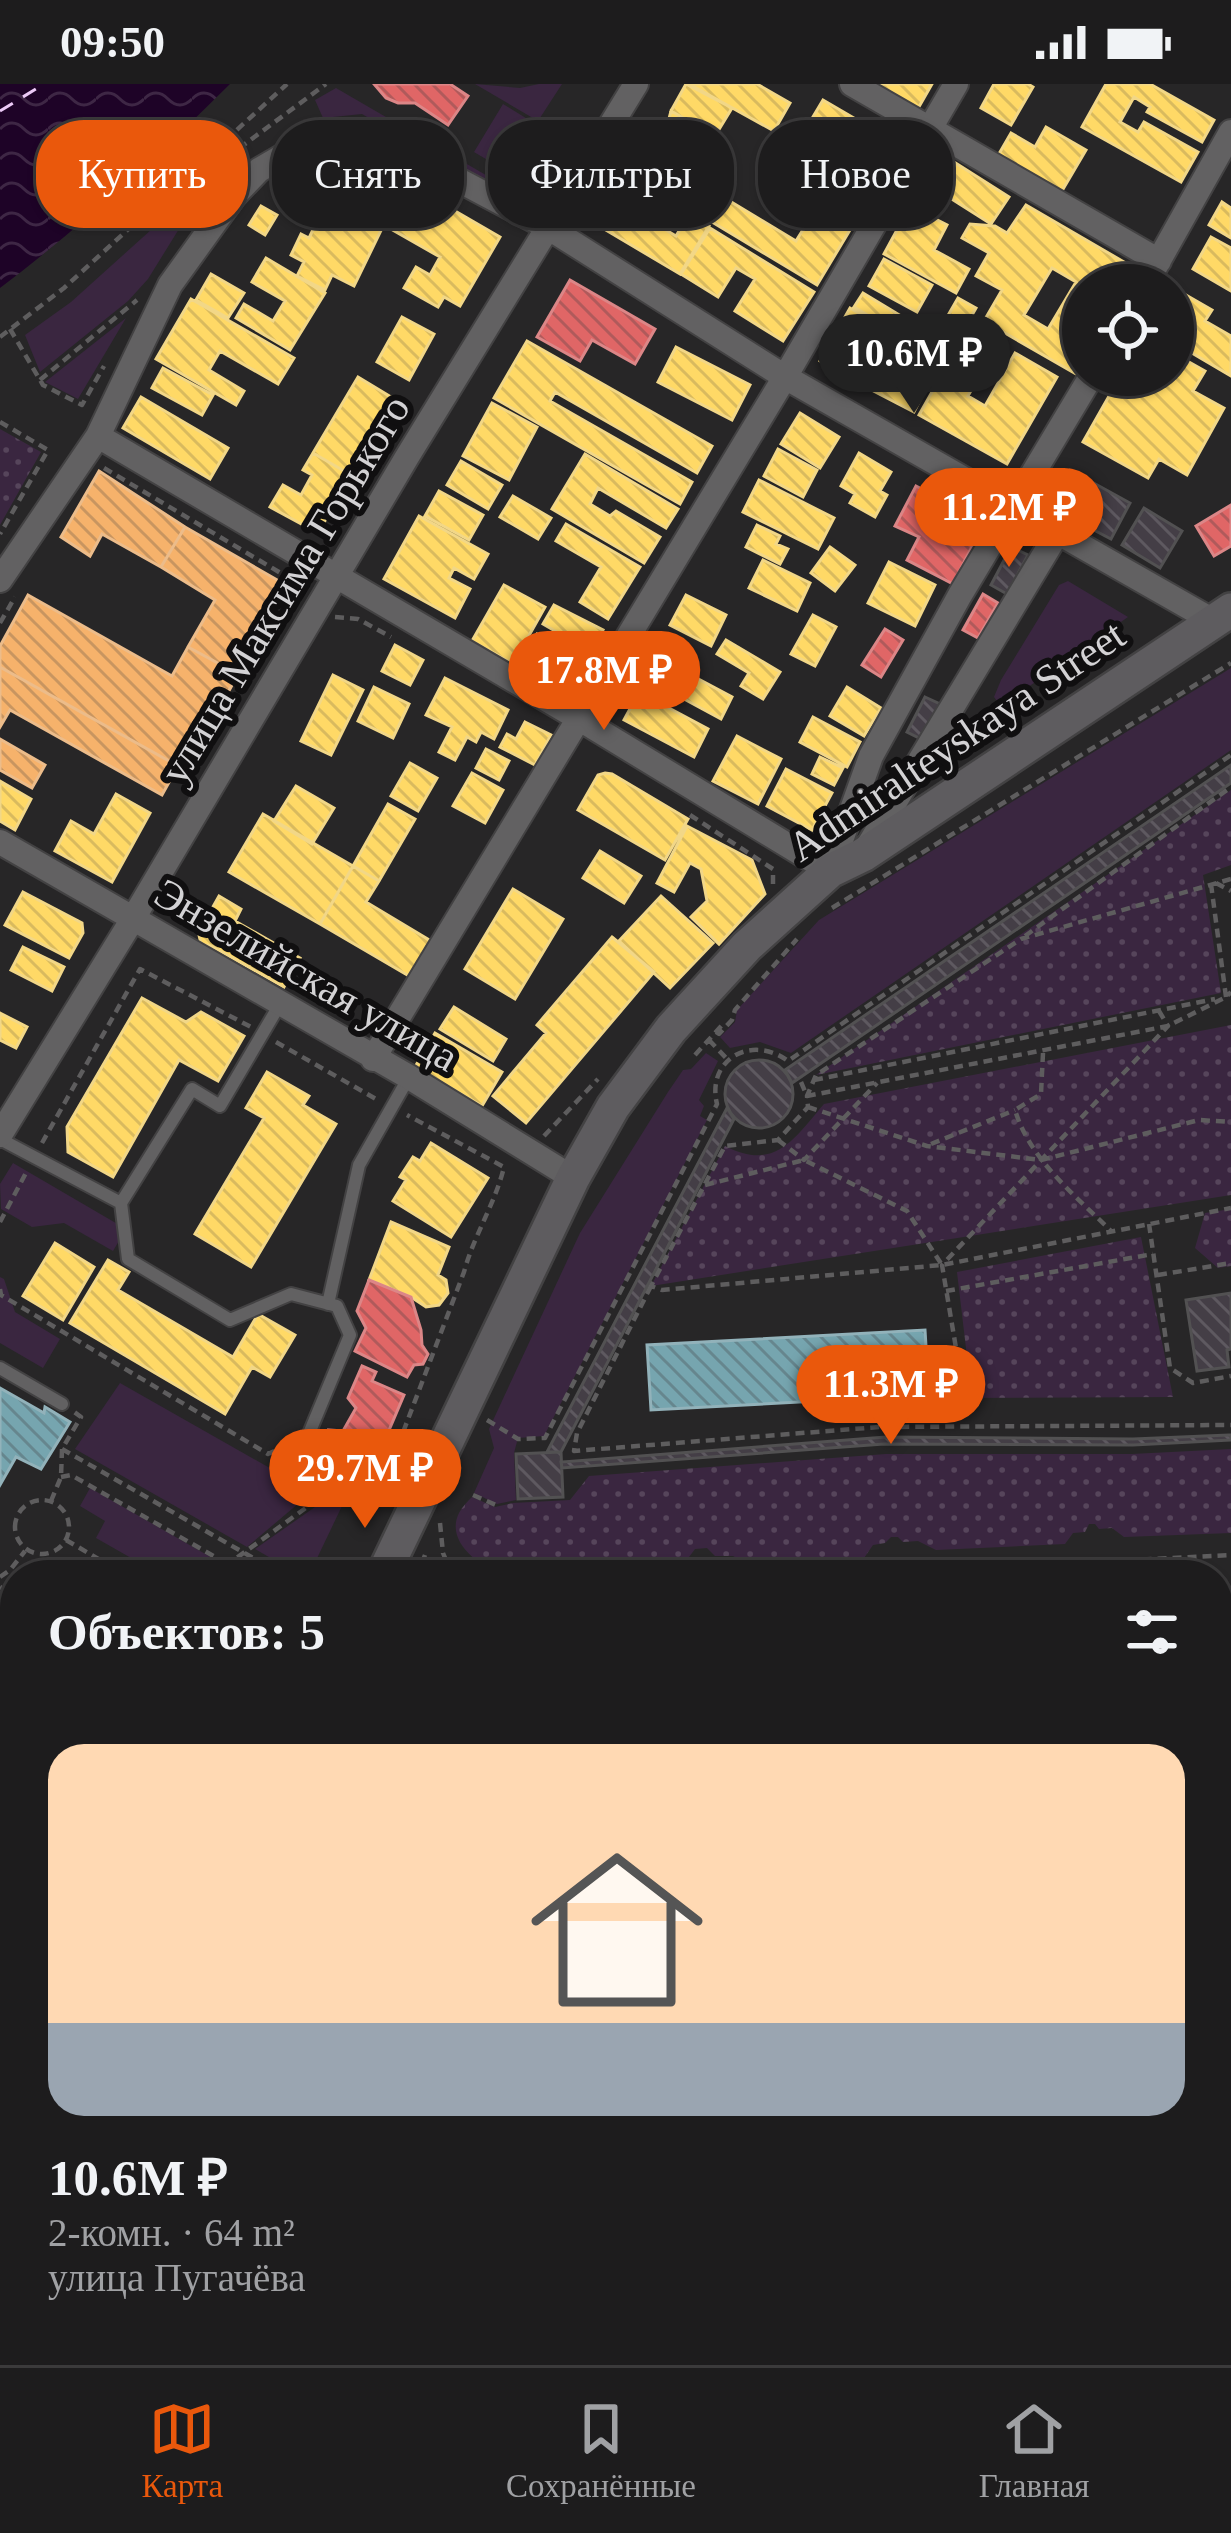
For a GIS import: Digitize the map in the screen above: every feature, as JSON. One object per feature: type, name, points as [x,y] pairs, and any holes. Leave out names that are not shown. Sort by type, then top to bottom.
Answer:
[{"type":"main road","name":"Admiralteyskaya Street","points":[[390,1560],[573,1178],[613,1107],[671,1029],[747,946],[830,871],[863,855],[1223,616]]},
{"type":"street","name":"улица Максима Горького","points":[[614,120],[636,84]]},
{"type":"street","points":[[852,84],[916,120]]},
{"type":"street","points":[[935,120],[956,84]]},
{"type":"street","points":[[1157,264],[1231,132]]},
{"type":"street","points":[[0,580],[98,436],[170,285],[234,196],[259,170],[319,142],[380,138],[488,196]]},
{"type":"street","points":[[953,141],[1159,261]]},
{"type":"street","name":"улица Максима Горького","points":[[0,1137],[549,228]]},
{"type":"street","points":[[549,228],[785,377],[1058,532],[1223,616]]},
{"type":"street","points":[[373,1059],[872,228]]},
{"type":"street","points":[[98,436],[830,871],[871,756],[960,595],[1079,396]]},
{"type":"street","points":[[863,855],[1058,532]]},
{"type":"street","name":"Энзелийская улица","points":[[0,842],[409,1077],[573,1178]]},
{"type":"lane","points":[[280,1004],[220,1106],[191,1089],[121,1203],[128,1259],[230,1321],[291,1294],[338,1306],[350,1335],[308,1436],[327,1459]]},
{"type":"lane","points":[[328,1304],[359,1165],[409,1077]]},
{"type":"lane","points":[[0,1137],[121,1203]]},
{"type":"lane","points":[[0,1368],[62,1404]]},
{"type":"path","points":[[247,120],[287,84]]},
{"type":"path","points":[[0,337],[64,288],[129,228]]},
{"type":"path","points":[[40,380],[147,292]]},
{"type":"path","points":[[0,422],[48,450],[0,534]]},
{"type":"path","points":[[93,462],[294,580],[297,598],[336,617],[358,619],[397,640]]},
{"type":"path","points":[[817,917],[1231,663]]},
{"type":"path","points":[[482,1418],[518,1439],[545,1438],[717,1104],[715,1086],[728,1060],[760,1048],[788,1060],[1231,755]]},
{"type":"path","points":[[807,1096],[816,1075],[1021,939],[1231,787]]},
{"type":"path","points":[[678,807],[773,869],[772,894]]},
{"type":"path","points":[[1021,939],[1231,879]]},
{"type":"path","points":[[1214,884],[1231,891]]},
{"type":"path","points":[[1214,884],[1229,994]]},
{"type":"path","points":[[716,1032],[732,1020],[734,1010],[803,932]]},
{"type":"path","points":[[1219,939],[1231,937]]},
{"type":"path","points":[[0,1222],[140,969],[504,1167],[498,1194],[472,1246],[382,1485],[350,1476],[233,1560]]},
{"type":"path","points":[[813,1080],[1229,994]]},
{"type":"path","points":[[807,1096],[1168,1026],[1229,994]]},
{"type":"path","points":[[1159,1011],[1168,1026]]},
{"type":"path","points":[[695,1055],[724,1023]]},
{"type":"path","points":[[1092,1024],[1096,1040]]},
{"type":"path","points":[[942,1265],[1168,1026]]},
{"type":"path","points":[[1030,1036],[1034,1053]]},
{"type":"path","points":[[709,1040],[728,1060]]},
{"type":"path","points":[[962,1050],[966,1066]]},
{"type":"path","points":[[927,1146],[1015,1110],[1040,1094],[1043,1051]]},
{"type":"path","points":[[896,1064],[898,1078]]},
{"type":"path","points":[[538,1143],[600,1076]]},
{"type":"path","points":[[778,1141],[808,1107],[801,1082]]},
{"type":"path","points":[[705,1185],[804,1160],[877,1083]]},
{"type":"path","points":[[808,1107],[927,1146],[1041,1160],[1198,1120],[1231,1122]]},
{"type":"path","points":[[1015,1110],[1022,1133],[1041,1160],[1111,1232]]},
{"type":"path","points":[[927,1363],[958,1360],[942,1265],[907,1211],[804,1160],[778,1141],[725,1146],[577,1433],[574,1451],[879,1427],[1231,1425]]},
{"type":"path","points":[[651,1286],[662,1290],[942,1265],[1231,1208]]},
{"type":"path","points":[[1149,1224],[1170,1368],[1192,1384],[1231,1376]]},
{"type":"path","points":[[946,1291],[1153,1255]]},
{"type":"path","points":[[1157,1275],[1231,1263]]},
{"type":"path","points":[[0,1288],[1,1295],[268,1454],[308,1436]]},
{"type":"path","points":[[51,1501],[61,1477],[62,1449],[82,1417],[62,1404]]},
{"type":"path","points":[[62,1449],[258,1560]]},
{"type":"path","points":[[61,1477],[71,1475],[221,1560]]},
{"type":"path","points":[[473,1495],[496,1505]]},
{"type":"path","points":[[51,1501],[69,1521],[66,1540],[55,1551],[38,1554],[26,1549],[15,1530],[19,1514],[32,1502],[51,1501]]},
{"type":"path","points":[[440,1517],[445,1560]]},
{"type":"path","points":[[66,1540],[100,1560]]},
{"type":"path","points":[[18,1560],[26,1549]]},
{"type":"path","points":[[1170,1560],[1231,1555]]},
{"type":"shaded area","points":[[475,84],[520,88],[562,84],[536,120]]},
{"type":"shaded area","points":[[336,88],[391,120],[372,120],[362,114],[323,118],[315,100]]},
{"type":"shaded area","points":[[503,104],[529,120],[493,120]]},
{"type":"shaded area","points":[[488,129],[488,160],[474,152]]},
{"type":"shaded area","points":[[464,162],[488,176],[488,187],[464,173]]},
{"type":"shaded area","points":[[153,228],[180,228],[148,279],[128,301],[40,372],[25,335],[71,302]]},
{"type":"shaded area","points":[[126,318],[78,399],[45,382]]},
{"type":"shaded area","points":[[0,429],[41,452],[0,525]]},
{"type":"shaded area","points":[[1068,581],[1128,617],[1001,706],[994,697],[1001,680],[1059,585]]},
{"type":"shaded area","points":[[1231,668],[1231,750],[791,1053],[760,1042],[730,1048],[720,1037],[735,1022],[737,1010],[819,920]]},
{"type":"shaded area","points":[[1231,790],[1231,865],[1203,875],[1221,993],[816,1075]]},
{"type":"shaded area","points":[[1231,1025],[1231,1195],[651,1286],[725,1146],[757,1155],[782,1148],[824,1104]]},
{"type":"shaded area","points":[[706,1053],[718,1061],[699,1100],[704,1106],[700,1116],[707,1120],[544,1436],[518,1438],[516,1500],[497,1504],[474,1493],[494,1448],[489,1429],[580,1233],[683,1070],[691,1069]]},
{"type":"shaded area","points":[[13,1163],[126,1229],[113,1251],[64,1223],[32,1227],[1,1209],[0,1184]]},
{"type":"shaded area","points":[[1231,1209],[1231,1266],[1218,1268],[1195,1248],[1205,1213]]},
{"type":"shaded area","points":[[1141,1237],[1173,1397],[939,1398],[934,1369],[968,1365],[957,1272]]},
{"type":"shaded area","points":[[0,1277],[15,1312],[60,1339],[43,1368],[0,1343]]},
{"type":"shaded area","points":[[120,1383],[312,1492],[247,1547],[75,1449]]},
{"type":"shaded area","points":[[1231,1449],[1231,1533],[1124,1537],[1112,1528],[1089,1524],[1065,1544],[936,1550],[918,1541],[891,1537],[873,1545],[864,1558],[825,1560],[740,1560],[715,1556],[707,1548],[671,1560],[476,1560],[457,1534],[459,1513],[472,1497],[495,1507],[570,1500],[589,1476],[886,1454]]},
{"type":"shaded area","points":[[90,1488],[216,1560],[135,1560],[96,1538],[105,1521],[80,1506]]},
{"type":"shaded area","points":[[335,1493],[342,1506],[316,1560],[274,1560],[255,1549]]},
{"type":"water","points":[[0,84],[230,84],[193,120],[36,120],[36,228],[74,228],[0,288]]},
{"type":"building: Жильё","points":[[686,84],[732,108],[725,120],[687,120],[671,111]]},
{"type":"building: Жильё","points":[[689,84],[757,84],[790,103],[780,120],[758,122]]},
{"type":"building: Жильё","points":[[867,84],[932,84],[916,112]]},
{"type":"building: Жильё","points":[[994,84],[1033,87],[1011,125],[981,108]]},
{"type":"building: Жильё","points":[[1106,84],[1150,84],[1214,120],[1202,142],[1147,112],[1150,107],[1134,97],[1120,122],[1138,132],[1144,122],[1198,152],[1181,182],[1082,127]]},
{"type":"building: Жильё","points":[[823,100],[857,120],[811,120]]},
{"type":"building: Жильё","points":[[1046,127],[1086,150],[1059,196],[996,159],[1011,133],[1035,147]]},
{"type":"building: Жильё","points":[[953,164],[1009,197],[991,224],[953,200]]},
{"type":"building: Жильё","points":[[1222,202],[1231,208],[1231,238],[1209,225]]},
{"type":"building: Жильё","points":[[734,204],[758,218],[758,228],[774,228],[796,241],[804,228],[851,228],[817,285],[722,228],[734,228]]},
{"type":"building: Жильё","points":[[1026,205],[1127,264],[1062,264],[1062,274],[1052,268],[1024,315],[1048,329],[1062,306],[1062,366],[984,321],[1002,290],[976,276],[989,253],[962,238],[970,224],[995,226],[1007,233]]},
{"type":"building: Жильё","points":[[261,206],[272,212],[265,235],[249,225]]},
{"type":"building: Жильё","points":[[464,216],[500,237],[460,306],[444,297],[438,307],[404,288],[416,267],[430,275],[440,257],[389,228],[464,228]]},
{"type":"building: Жильё","points":[[314,228],[382,228],[354,286],[332,275],[325,290],[297,276],[304,262],[291,255],[301,234],[309,238]]},
{"type":"building: Жильё","points":[[602,228],[663,228],[676,236],[681,228],[708,228],[680,274]]},
{"type":"building: Жильё","points":[[710,228],[814,292],[783,341],[735,311],[755,279],[736,268],[718,297],[681,274]]},
{"type":"building: Жильё","points":[[898,228],[945,228],[934,250],[969,269],[956,293],[884,254]]},
{"type":"building: Жильё","points":[[1211,237],[1231,248],[1231,291],[1194,270]]},
{"type":"building: Жильё","points":[[266,258],[325,293],[290,350],[236,318],[244,304],[273,321],[285,301],[252,282]]},
{"type":"building: Жильё","points":[[884,259],[932,285],[917,312],[869,286]]},
{"type":"building: Жильё","points":[[211,274],[244,293],[228,318],[196,300]]},
{"type":"building: Жильё","points":[[863,293],[911,322],[903,336],[854,307]]},
{"type":"building: Жильё","points":[[958,298],[976,308],[946,361],[915,343],[927,324],[939,331]]},
{"type":"building: Жильё","points":[[191,299],[294,358],[278,384],[220,351],[209,370],[244,391],[236,405],[156,359]]},
{"type":"building: Жильё","points":[[1194,300],[1212,310],[1205,321],[1231,336],[1231,376],[1194,354]]},
{"type":"building: Жильё","points":[[850,308],[876,323],[863,347],[878,355],[862,384],[820,361]]},
{"type":"building: Жильё","points":[[402,317],[434,334],[409,380],[377,362]]},
{"type":"building: Жильё","points":[[971,323],[1000,339],[968,396],[985,406],[1015,353],[1057,377],[1007,464],[919,415]]},
{"type":"building: Жильё","points":[[527,341],[712,446],[697,473],[555,392],[550,401],[692,482],[680,504],[494,398]]},
{"type":"building: Жильё","points":[[676,347],[750,385],[732,420],[658,382]]},
{"type":"building: Жильё","points":[[884,358],[929,383],[914,412],[868,388]]},
{"type":"building: Жильё","points":[[1194,365],[1205,371],[1194,389]]},
{"type":"building: Жильё","points":[[163,368],[213,395],[202,415],[152,388]]},
{"type":"building: Жильё","points":[[358,377],[396,400],[351,475],[313,453]]},
{"type":"building: Жильё","points":[[1194,392],[1224,408],[1187,475],[1159,459],[1148,478],[1083,442],[1109,396],[1194,396]]},
{"type":"building: Жильё","points":[[141,397],[228,448],[210,479],[123,428]]},
{"type":"building: Жильё","points":[[492,403],[537,427],[509,480],[463,456]]},
{"type":"building: Жильё","points":[[800,413],[839,437],[820,468],[781,444]]},
{"type":"building: Жильё","points":[[778,449],[817,470],[803,497],[764,476]]},
{"type":"building: Жильё","points":[[313,453],[351,475],[318,533],[270,507],[283,485],[301,495],[312,475],[303,470]]},
{"type":"building: Жильё","points":[[859,453],[891,472],[880,491],[887,495],[875,517],[850,503],[855,494],[841,486]]},
{"type":"building: Жильё","points":[[585,454],[678,509],[666,528],[598,488],[590,504],[610,516],[616,511],[660,537],[644,563],[552,509]]},
{"type":"building: Жильё","points":[[461,461],[502,485],[488,509],[447,485]]},
{"type":"building: Жильё","points":[[759,480],[834,518],[818,549],[743,512]]},
{"type":"building: Жильё","points":[[439,491],[483,515],[469,540],[425,516]]},
{"type":"building: Жильё","points":[[513,496],[551,518],[538,539],[500,517]]},
{"type":"building: Жильё","points":[[419,516],[488,554],[474,579],[454,568],[449,578],[470,589],[455,618],[384,579]]},
{"type":"building: Жильё","points":[[566,524],[640,567],[608,619],[580,602],[601,567],[556,541]]},
{"type":"building: Жильё","points":[[757,525],[780,536],[776,544],[788,549],[780,564],[746,547]]},
{"type":"building: Жильё","points":[[830,547],[855,565],[835,591],[811,573]]},
{"type":"building: Жильё","points":[[763,560],[810,583],[797,611],[749,588]]},
{"type":"building: Жильё","points":[[889,562],[935,585],[915,626],[868,603]]},
{"type":"building: Жильё","points":[[504,585],[545,607],[513,664],[472,641]]},
{"type":"building: Жильё","points":[[686,595],[726,615],[711,646],[670,625]]},
{"type":"building: Жильё","points":[[554,605],[603,630],[568,696],[518,670],[537,634],[550,640],[555,631],[543,624]]},
{"type":"building: Жильё","points":[[813,615],[836,627],[815,666],[791,654]]},
{"type":"building: Жильё","points":[[726,640],[780,672],[763,699],[741,686],[749,673],[717,654]]},
{"type":"building: Жильё","points":[[395,645],[423,660],[410,685],[382,671]]},
{"type":"building: Жильё","points":[[659,658],[732,697],[721,719],[647,679]]},
{"type":"building: Жильё","points":[[333,675],[363,690],[331,755],[301,741]]},
{"type":"building: Жильё","points":[[445,678],[508,710],[494,739],[481,732],[476,742],[467,737],[455,760],[439,752],[452,727],[426,715]]},
{"type":"building: Жильё","points":[[374,687],[409,704],[393,738],[358,721]]},
{"type":"building: Жильё","points":[[847,687],[881,708],[864,736],[830,716]]},
{"type":"building: Жильё","points":[[639,692],[708,729],[694,757],[624,720]]},
{"type":"building: Жильё","points":[[813,717],[860,742],[847,767],[800,742]]},
{"type":"building: Жильё","points":[[525,722],[551,735],[535,765],[500,747],[507,734],[516,739]]},
{"type":"building: Жильё","points":[[737,736],[781,759],[758,804],[713,781]]},
{"type":"building: Жильё","points":[[486,749],[509,761],[499,780],[476,768]]},
{"type":"building: Жильё","points":[[820,757],[843,768],[834,785],[812,774]]},
{"type":"building: Жильё","points":[[410,763],[437,778],[418,811],[391,796]]},
{"type":"building: Жильё","points":[[786,769],[832,793],[812,830],[767,806]]},
{"type":"building: Жильё","points":[[472,773],[503,790],[485,823],[453,806]]},
{"type":"building: Жильё","points":[[605,773],[688,819],[665,860],[578,810],[598,775]]},
{"type":"building: Жильё","points":[[0,781],[31,799],[15,830],[0,821]]},
{"type":"building: Жильё","points":[[296,786],[334,808],[312,844],[274,821]]},
{"type":"building: Жильё","points":[[116,794],[150,813],[112,882],[55,851],[71,821],[94,834]]},
{"type":"building: Жильё","points":[[388,804],[415,819],[379,881],[353,866]]},
{"type":"building: Жильё","points":[[263,814],[353,866],[320,924],[229,872]]},
{"type":"building: Жильё","points":[[687,826],[752,860],[765,894],[719,944],[691,917],[707,901],[701,869],[690,863],[674,892],[657,883]]},
{"type":"building: Жильё","points":[[600,851],[641,876],[624,903],[583,878]]},
{"type":"building: Жильё","points":[[353,866],[379,881],[366,902],[431,941],[409,976],[320,924]]},
{"type":"building: Жильё","points":[[513,889],[563,919],[515,999],[465,969]]},
{"type":"building: Жильё","points":[[23,892],[82,923],[83,933],[69,958],[5,925]]},
{"type":"building: Жильё","points":[[219,896],[241,909],[235,921],[300,958],[284,987],[201,944],[201,928]]},
{"type":"building: Жильё","points":[[661,896],[713,943],[670,988],[619,941]]},
{"type":"building: Жильё","points":[[612,937],[654,972],[526,1123],[493,1096],[546,1033],[537,1025]]},
{"type":"building: Жильё","points":[[23,947],[64,967],[52,991],[11,970]]},
{"type":"building: Жильё","points":[[142,998],[186,1022],[201,1012],[244,1036],[218,1081],[179,1060],[113,1177],[68,1152],[67,1127]]},
{"type":"building: Жильё","points":[[454,1007],[506,1039],[493,1061],[440,1029]]},
{"type":"building: Жильё","points":[[0,1013],[27,1027],[16,1048],[0,1040]]},
{"type":"building: Жильё","points":[[435,1033],[502,1072],[482,1106],[415,1067]]},
{"type":"building: Жильё","points":[[267,1072],[309,1096],[303,1105],[336,1124],[251,1267],[195,1234],[264,1118],[246,1108]]},
{"type":"building: Жильё","points":[[431,1143],[488,1178],[451,1237],[393,1201],[413,1157],[420,1161]]},
{"type":"building: Жильё","points":[[391,1222],[449,1247],[438,1275],[446,1280],[448,1293],[439,1305],[426,1307],[369,1280]]},
{"type":"building: Жильё","points":[[55,1243],[94,1267],[63,1320],[23,1296]]},
{"type":"building: Жильё","points":[[108,1260],[129,1272],[118,1290],[233,1357],[258,1314],[295,1335],[270,1377],[252,1367],[225,1414],[70,1323]]},
{"type":"building: Торговля","points":[[374,84],[450,84],[468,96],[451,120],[440,120],[415,103],[386,98]]},
{"type":"building: Торговля","points":[[570,280],[655,329],[635,364],[592,340],[580,361],[537,337]]},
{"type":"building: Торговля","points":[[916,486],[985,521],[953,584],[907,560],[919,537],[895,526]]},
{"type":"building: Торговля","points":[[1231,505],[1231,546],[1214,556],[1196,526]]},
{"type":"building: Торговля","points":[[983,594],[998,603],[978,638],[963,630]]},
{"type":"building: Торговля","points":[[885,629],[903,640],[881,677],[862,665]]},
{"type":"building: Торговля","points":[[369,1280],[411,1297],[428,1354],[407,1377],[355,1351],[366,1328],[357,1311]]},
{"type":"building: Торговля","points":[[362,1366],[376,1372],[372,1381],[404,1395],[381,1449],[338,1462],[329,1430],[343,1431],[356,1408],[348,1398]]},
{"type":"building: Медицина","points":[[99,471],[185,527],[161,567],[102,534],[90,556],[61,537]]},
{"type":"building: Медицина","points":[[185,527],[286,585],[238,674],[188,647],[215,600],[161,567]]},
{"type":"building: Медицина","points":[[28,595],[172,676],[188,647],[238,674],[218,711],[212,707],[178,766],[0,667],[0,646]]},
{"type":"building: Медицина","points":[[0,667],[178,766],[162,795],[10,710],[0,727]]},
{"type":"building: Медицина","points":[[0,739],[45,765],[32,788],[0,770]]},
{"type":"building: Учреждения","points":[[925,1330],[929,1395],[651,1410],[647,1345]]},
{"type":"building: Учреждения","points":[[0,1388],[70,1422],[41,1469],[16,1457],[0,1485]]},
{"type":"building: Прочее","points":[[1070,470],[1130,503],[1111,539],[1050,507]]},
{"type":"building: Прочее","points":[[1144,508],[1182,531],[1160,568],[1122,545]]},
{"type":"building: Прочее","points":[[1011,547],[1028,555],[1007,594],[991,585]]},
{"type":"building: Прочее","points":[[925,697],[940,704],[921,739],[907,732]]},
{"type":"building: Прочее","points":[[1231,765],[1231,783],[792,1083],[785,1070]]},
{"type":"building: Прочее","points":[[759,1060],[783,1070],[793,1094],[783,1118],[759,1128],[735,1118],[725,1094],[735,1070]]},
{"type":"building: Прочее","points":[[727,1108],[734,1119],[561,1452],[547,1452]]},
{"type":"building: Прочее","points":[[1231,1293],[1229,1367],[1197,1371],[1186,1300]]},
{"type":"building: Прочее","points":[[1231,1435],[1231,1440],[1133,1445],[884,1444],[562,1468],[561,1462],[886,1437]]},
{"type":"building: Прочее","points":[[561,1452],[563,1497],[518,1499],[516,1454]]},
{"type":"ferry route","points":[[0,111],[44,84]]}]
